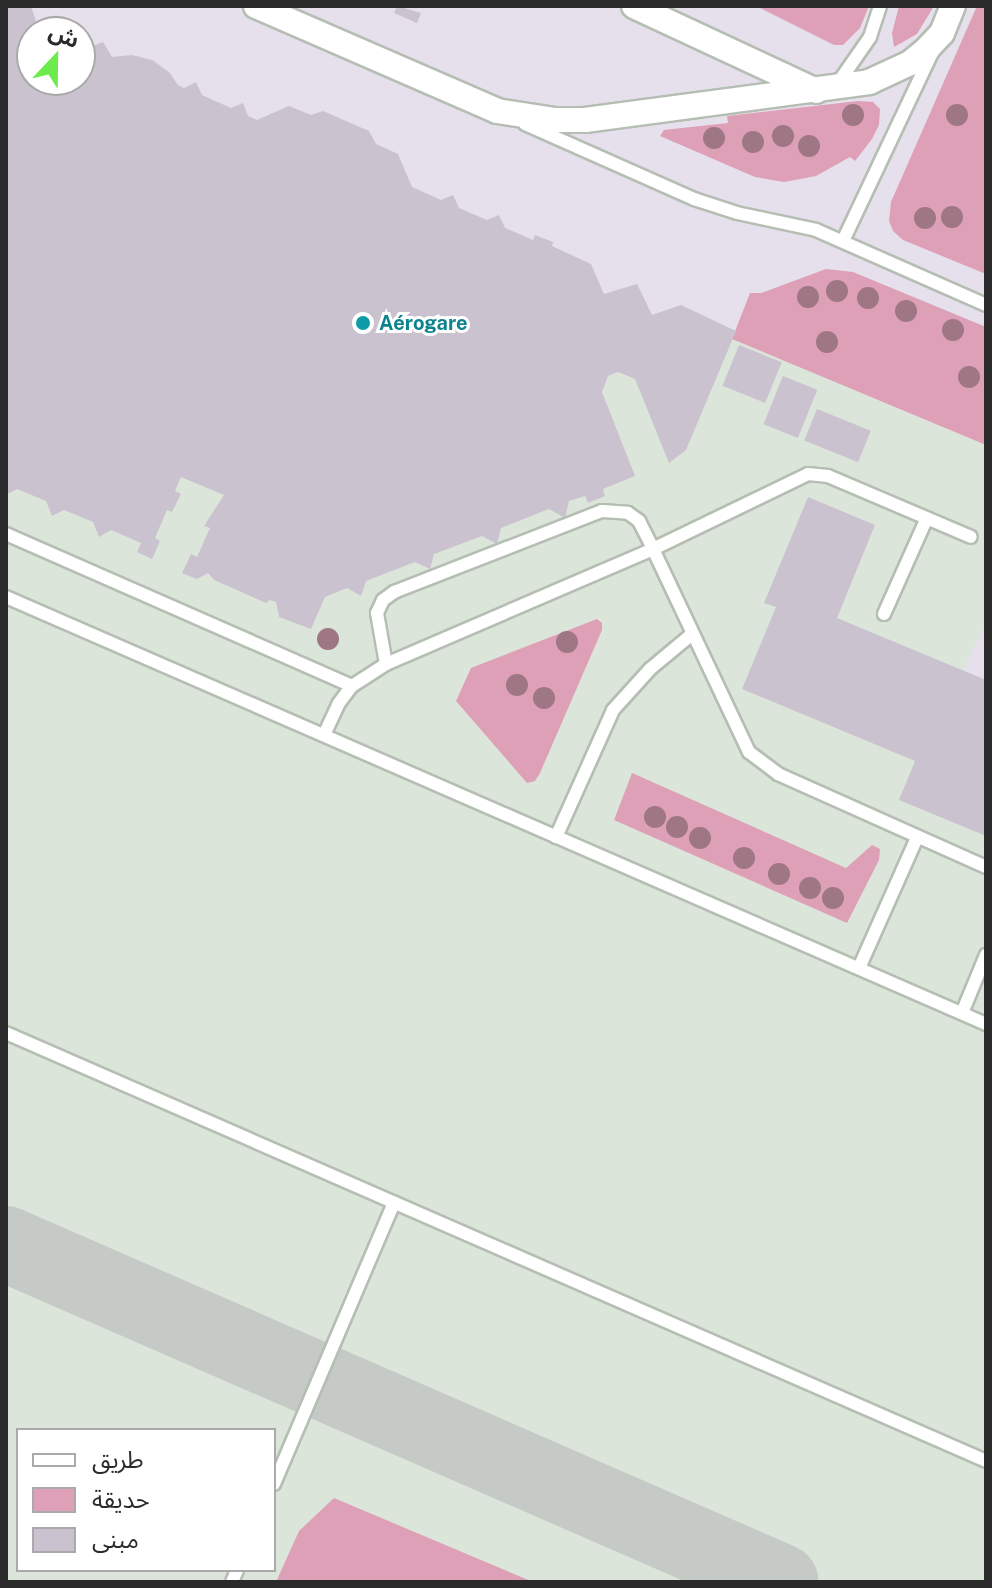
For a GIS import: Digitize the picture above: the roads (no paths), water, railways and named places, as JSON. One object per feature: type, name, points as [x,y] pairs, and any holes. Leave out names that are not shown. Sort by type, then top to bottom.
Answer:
[{"type":"street","points":[[256,6],[497,111],[526,118],[585,120],[825,90],[890,74],[910,63],[942,33],[953,6]]},
{"type":"street","points":[[634,6],[825,90]]},
{"type":"lane","points":[[825,90],[870,37],[880,6]]},
{"type":"lane","points":[[843,241],[942,33]]},
{"type":"lane","points":[[497,111],[704,203],[788,222],[843,241],[986,305]]},
{"type":"lane","points":[[324,735],[339,703],[352,686],[386,664],[653,549],[808,474],[828,476],[971,537]]},
{"type":"lane","points":[[386,664],[377,613],[383,600],[394,592],[602,511],[615,510],[639,521],[737,733],[749,752],[765,767],[986,867]]},
{"type":"lane","points":[[884,614],[927,518]]},
{"type":"lane","points":[[6,534],[352,686]]},
{"type":"lane","points":[[6,597],[986,1024]]},
{"type":"lane","points":[[556,837],[613,710],[639,678],[691,635]]},
{"type":"lane","points":[[859,968],[917,838]]},
{"type":"lane","points":[[962,1013],[986,955]]},
{"type":"lane","points":[[6,1033],[986,1461]]},
{"type":"lane","points":[[276,1479],[394,1203]]},
{"type":"place","name":"Aérogare","points":[[363,323]]}]
